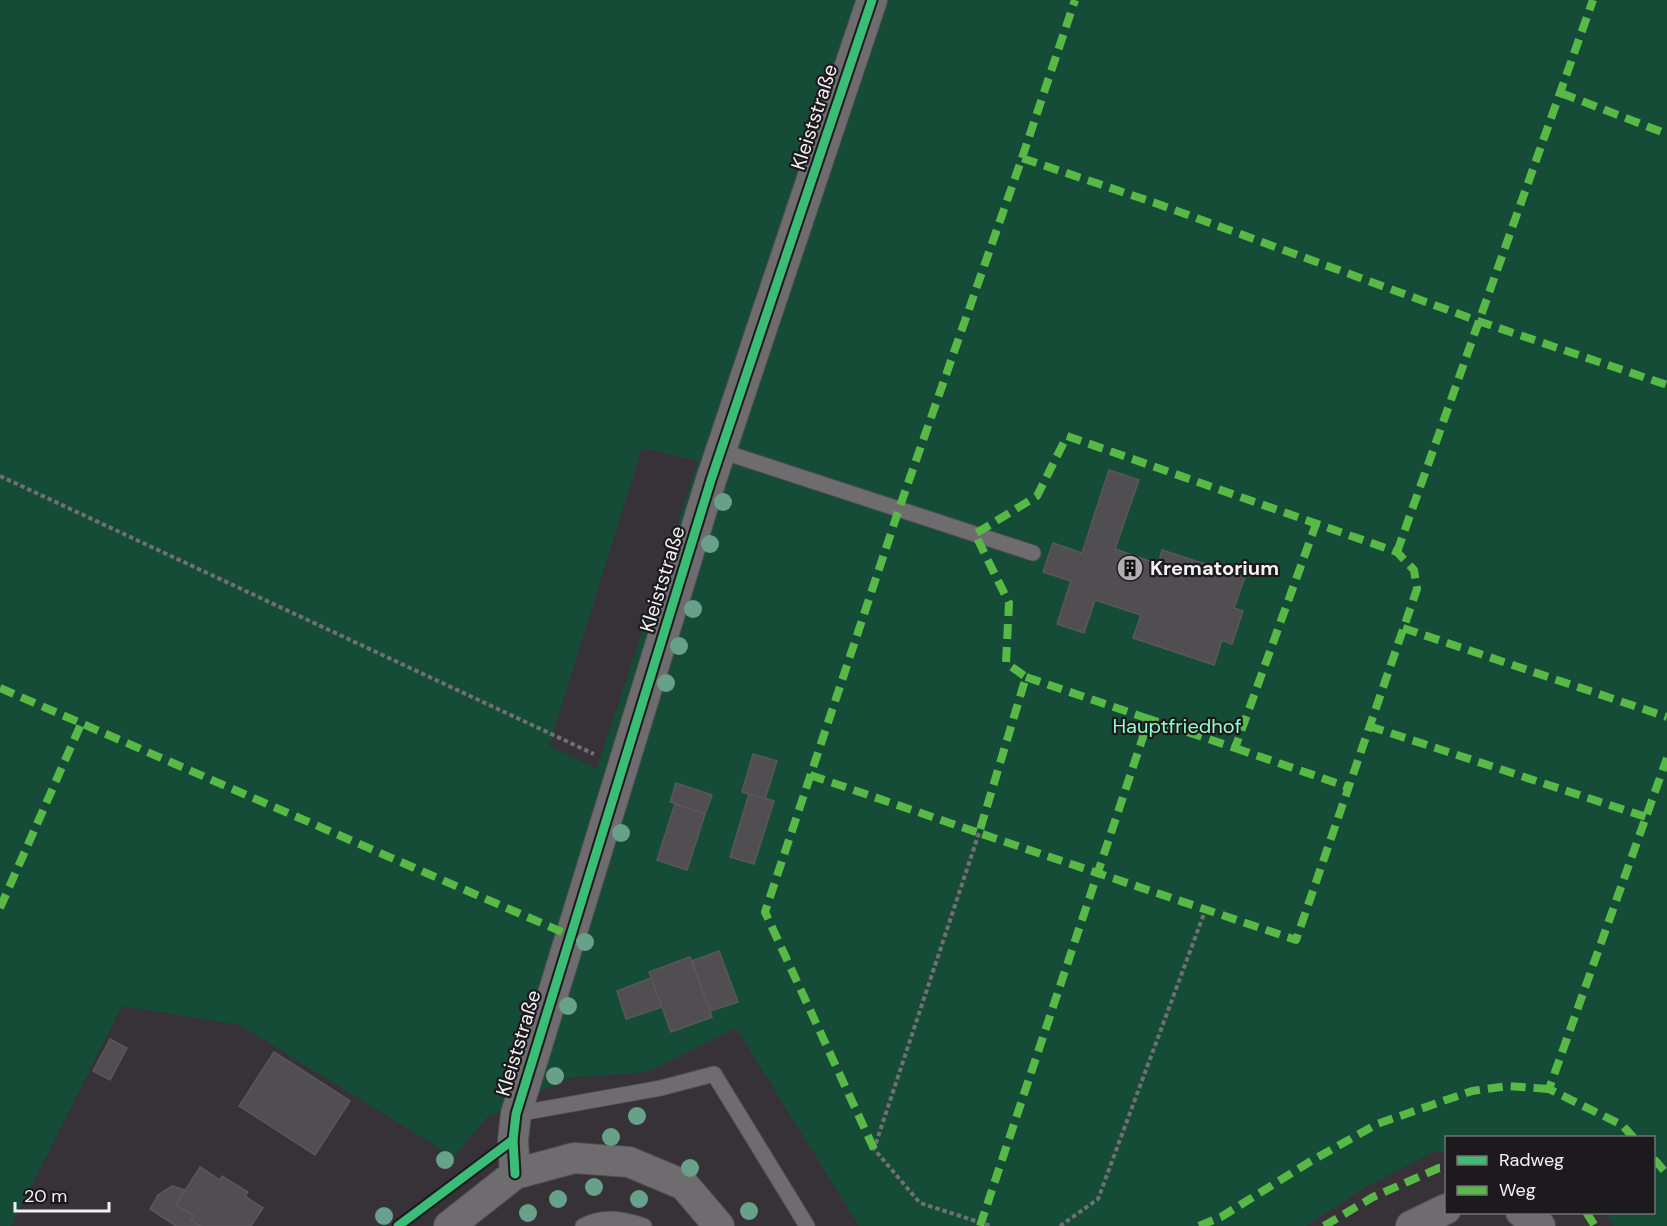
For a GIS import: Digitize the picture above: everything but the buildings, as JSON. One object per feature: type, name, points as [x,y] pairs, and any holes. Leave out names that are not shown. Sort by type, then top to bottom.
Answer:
[{"type":"street","name":"Kleiststraße","points":[[515,1174],[513,1140],[516,1114],[721,451],[872,0]]},
{"type":"street","points":[[449,1226],[515,1174],[574,1158],[629,1162],[684,1185],[719,1226]]},
{"type":"street","points":[[1411,1226],[1445,1209]]},
{"type":"street","points":[[1524,1214],[1540,1226]]},
{"type":"lane","points":[[721,451],[1033,553]]},
{"type":"lane","points":[[516,1114],[661,1088],[714,1074],[807,1226]]},
{"type":"lane","points":[[588,1225],[619,1218],[644,1226]]},
{"type":"path","points":[[0,476],[622,767]]},
{"type":"path","points":[[979,833],[874,1149],[920,1203],[991,1226]]},
{"type":"path","points":[[1060,1226],[1098,1199],[1205,911]]},
{"type":"green space","name":"Hauptfriedhof","points":[[0,0],[1667,0],[1667,1226],[1614,1226],[1607,1214],[1655,1214],[1655,1136],[1445,1136],[1445,1152],[1433,1152],[1362,1189],[1306,1226],[859,1226],[736,1028],[648,1072],[568,1078],[487,1117],[454,1157],[240,1025],[122,1006],[11,1226],[0,1226]],"holes":[[[642,448],[698,461],[597,769],[549,746]]]},
{"type":"marked path","points":[[1022,158],[1075,0]]},
{"type":"marked path","points":[[1397,552],[1593,0]]},
{"type":"marked path","points":[[1561,93],[1667,134]]},
{"type":"marked path","points":[[874,1149],[765,912],[899,509],[1022,158],[1158,204],[1478,321],[1667,385]]},
{"type":"marked path","points":[[1067,436],[1397,552],[1414,570],[1417,589],[1296,940],[979,833],[1026,677],[1006,663],[1009,603],[975,534],[1037,496],[1067,436]]},
{"type":"marked path","points":[[980,1226],[1149,719],[1235,748],[1316,524]]},
{"type":"marked path","points":[[1403,628],[1667,717]]},
{"type":"marked path","points":[[1026,677],[1149,719]]},
{"type":"marked path","points":[[0,688],[569,935]]},
{"type":"marked path","points":[[0,908],[81,724]]},
{"type":"marked path","points":[[1369,726],[1646,817]]},
{"type":"marked path","points":[[1235,748],[1348,787]]},
{"type":"marked path","points":[[1632,1136],[1622,1125],[1549,1089],[1667,758]]},
{"type":"marked path","points":[[810,775],[979,833]]},
{"type":"marked path","points":[[1199,1226],[1221,1217],[1311,1161],[1377,1124],[1472,1091],[1508,1086],[1549,1089]]},
{"type":"marked path","points":[[1655,1160],[1667,1174]]},
{"type":"marked path","points":[[1324,1226],[1373,1197],[1439,1168],[1445,1168]]},
{"type":"marked path","points":[[1587,1214],[1595,1226]]},
{"type":"cycle path","points":[[515,1174],[513,1140],[516,1114],[711,480],[872,0]]},
{"type":"cycle path","points":[[398,1226],[513,1140]]},
{"type":"place","name":"Krematorium","points":[[1130,568]]}]
